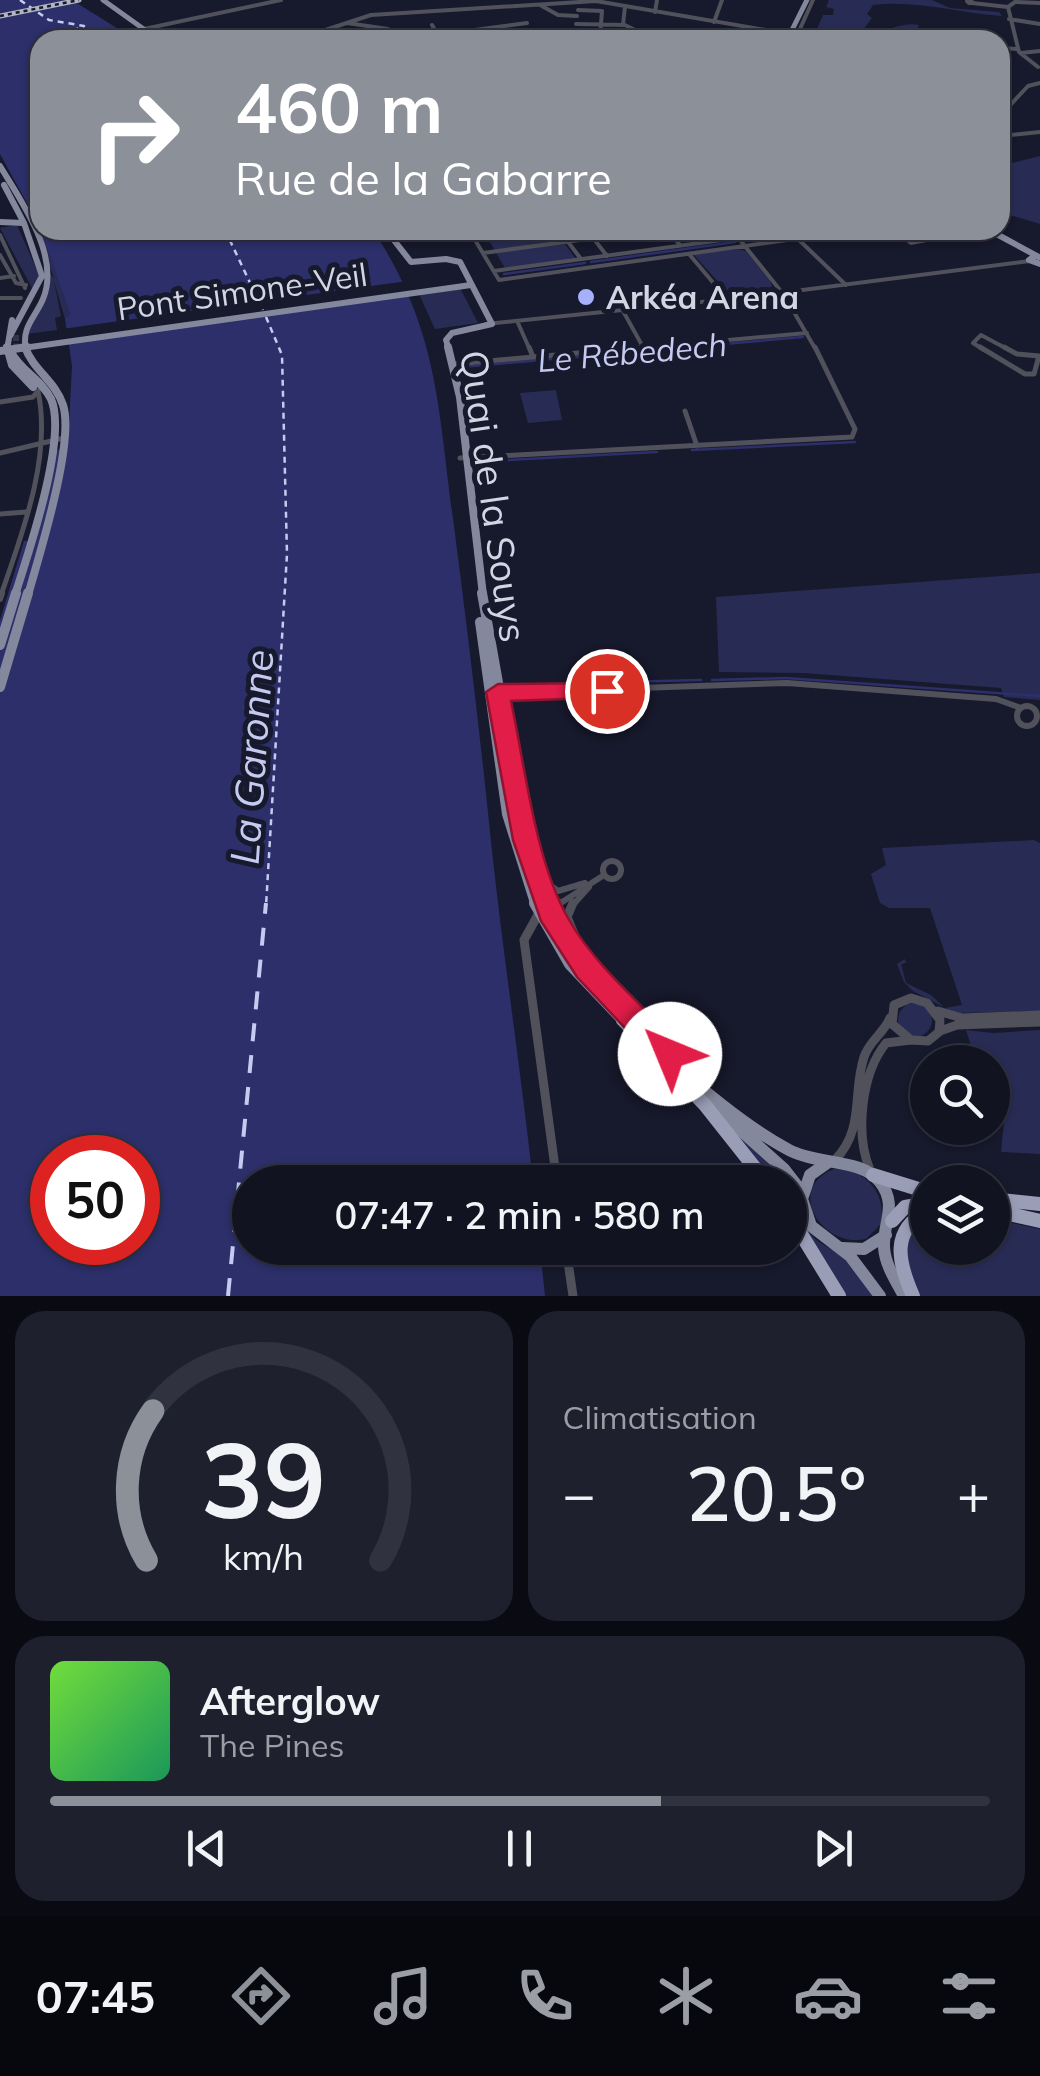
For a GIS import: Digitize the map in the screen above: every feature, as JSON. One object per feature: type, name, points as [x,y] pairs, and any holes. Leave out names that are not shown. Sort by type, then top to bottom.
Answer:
[{"type":"highway","points":[[623,1020],[705,1105],[753,1165]]},
{"type":"highway","points":[[873,1175],[910,1186]]},
{"type":"highway","points":[[1010,1201],[1040,1204]]},
{"type":"highway","points":[[889,1228],[910,1206]]},
{"type":"highway","points":[[1010,1214],[1040,1222]]},
{"type":"highway","points":[[910,1223],[898,1244],[899,1264],[913,1296]]},
{"type":"highway","points":[[807,1244],[839,1296]]},
{"type":"main road","points":[[105,0],[148,30]]},
{"type":"main road","points":[[794,30],[810,0]]},
{"type":"main road","points":[[0,166],[30,232]]},
{"type":"main road","points":[[0,178],[30,233]]},
{"type":"main road","points":[[0,222],[12,211],[9,195]]},
{"type":"main road","points":[[0,222],[18,224],[30,234]]},
{"type":"main road","points":[[0,222],[24,223]]},
{"type":"main road","points":[[33,240],[42,273],[13,336],[46,278]]},
{"type":"main road","points":[[0,687],[43,541],[59,443],[51,399],[22,370],[19,348],[43,299],[46,278],[46,261],[34,240]]},
{"type":"main road","points":[[390,240],[407,265],[451,263],[468,284]]},
{"type":"main road","points":[[1006,240],[1030,259],[1040,260]]},
{"type":"main road","points":[[1007,240],[1040,260]]},
{"type":"main road","name":"Pont Simone-Veil","points":[[0,349],[468,284]]},
{"type":"main road","name":"Quai de la Souys","points":[[468,284],[489,325]]},
{"type":"main road","points":[[37,285],[7,326],[0,349],[7,367],[38,391],[54,418]]},
{"type":"main road","name":"Quai de la Souys","points":[[462,458],[455,364],[447,336],[489,325]]},
{"type":"main road","name":"Quai de la Souys","points":[[489,325],[440,336],[452,372],[494,693]]},
{"type":"main road","points":[[0,645],[65,425],[53,392],[27,368],[19,348]]},
{"type":"main road","points":[[494,693],[545,911],[588,968],[691,1075],[736,1114],[784,1147],[816,1161],[852,1163],[873,1175],[888,1196],[886,1256],[904,1296]]},
{"type":"main road","points":[[494,693],[517,853],[565,956],[623,1020],[780,1165]]},
{"type":"main road","points":[[807,1184],[810,1175],[831,1162]]},
{"type":"main road","points":[[807,1212],[812,1226],[858,1265],[880,1296]]},
{"type":"main road","points":[[835,1246],[864,1249],[889,1228]]},
{"type":"street","points":[[145,28],[280,0]]},
{"type":"street","points":[[327,30],[374,15],[596,0],[754,30]]},
{"type":"street","points":[[655,12],[656,0]]},
{"type":"street","points":[[714,22],[722,0]]},
{"type":"street","points":[[579,1],[576,25],[614,30]]},
{"type":"street","points":[[968,4],[1008,7],[1018,1],[1040,3]]},
{"type":"street","points":[[540,4],[558,15],[602,11],[601,30]]},
{"type":"street","points":[[623,25],[626,6]]},
{"type":"street","points":[[1008,7],[1018,49],[1039,69]]},
{"type":"street","points":[[1009,19],[1040,24]]},
{"type":"street","points":[[346,23],[387,30]]},
{"type":"street","points":[[471,30],[528,23]]},
{"type":"street","points":[[432,25],[435,30]]},
{"type":"street","points":[[601,27],[623,25],[634,30]]},
{"type":"street","points":[[733,30],[736,26]]},
{"type":"street","points":[[381,30],[385,28]]},
{"type":"street","points":[[1010,47],[1040,51]]},
{"type":"street","points":[[1010,105],[1028,86],[1040,83]]},
{"type":"street","points":[[1010,134],[1040,132]]},
{"type":"street","points":[[0,235],[25,287],[18,284],[0,255]]},
{"type":"street","points":[[476,240],[499,280],[784,240]]},
{"type":"street","points":[[484,253],[580,240]]},
{"type":"street","points":[[595,240],[607,256]]},
{"type":"street","points":[[676,240],[681,246]]},
{"type":"street","points":[[494,271],[724,240]]},
{"type":"street","points":[[462,458],[848,438],[856,434],[808,333],[741,240]]},
{"type":"street","points":[[799,240],[846,285]]},
{"type":"street","points":[[568,242],[580,259]]},
{"type":"street","points":[[688,254],[727,299]]},
{"type":"street","points":[[489,325],[846,285],[1030,259]]},
{"type":"street","points":[[0,278],[20,274]]},
{"type":"street","points":[[0,298],[21,298]]},
{"type":"street","points":[[624,310],[643,346]]},
{"type":"street","points":[[518,323],[533,357]]},
{"type":"street","points":[[455,364],[808,333]]},
{"type":"street","points":[[981,335],[1017,354],[1039,356],[1034,374],[1026,374],[973,344],[981,335]]},
{"type":"street","points":[[0,402],[34,397],[38,391]]},
{"type":"street","points":[[38,391],[44,440],[59,443]]},
{"type":"street","points":[[685,411],[697,446]]},
{"type":"street","points":[[0,599],[26,512],[40,446],[41,414]]},
{"type":"street","points":[[0,453],[59,443]]},
{"type":"street","points":[[0,514],[26,512]]},
{"type":"street","points":[[494,693],[802,685],[988,700],[1039,714],[1036,726],[1024,724],[1018,711]]},
{"type":"street","points":[[535,871],[558,891],[600,878]]},
{"type":"street","points":[[554,1165],[524,940],[545,911],[600,878]]},
{"type":"street","points":[[588,968],[567,917],[573,904],[600,878]]},
{"type":"street","points":[[831,1162],[846,1148],[854,1128],[866,1051],[887,1030],[894,1005],[904,998],[919,999],[962,1018],[1040,1019]]},
{"type":"street","points":[[933,1008],[940,1020],[938,1032]]},
{"type":"street","points":[[890,1018],[896,1030],[911,1040]]},
{"type":"street","points":[[873,1175],[863,1159],[862,1142],[872,1060],[886,1043],[928,1041],[938,1032],[964,1024],[1040,1019]]},
{"type":"street","points":[[568,1265],[572,1296]]},
{"type":"shaded area","points":[[829,0],[932,0],[950,8],[999,12],[1002,16],[921,5],[873,5],[867,14],[872,18],[863,30],[816,30],[823,15],[833,15],[834,9],[826,7]]},
{"type":"shaded area","points":[[911,24],[919,25],[916,30],[887,30]]},
{"type":"shaded area","points":[[1040,156],[1040,224],[1010,215],[1010,164]]},
{"type":"shaded area","points":[[17,225],[39,275],[32,288],[0,228]]},
{"type":"shaded area","points":[[40,240],[45,240],[70,314],[65,319],[54,281],[61,316],[55,318],[57,330],[26,334],[43,301],[50,274],[54,278]]},
{"type":"shaded area","points":[[488,240],[562,240],[495,250]]},
{"type":"shaded area","points":[[565,244],[575,258],[505,268],[496,253]]},
{"type":"shaded area","points":[[746,251],[770,281],[772,286],[767,291],[730,295],[693,254]]},
{"type":"shaded area","points":[[460,288],[478,323],[435,329],[419,294]]},
{"type":"shaded area","points":[[556,390],[562,420],[528,423],[520,393]]},
{"type":"shaded area","points":[[1040,573],[1040,700],[1004,697],[1001,688],[804,673],[719,672],[716,597]]},
{"type":"shaded area","points":[[1034,840],[1040,843],[1040,1011],[955,1013],[945,1008],[962,1005],[930,908],[889,908],[880,903],[871,874],[886,865],[882,848]]},
{"type":"shaded area","points":[[905,959],[906,963],[901,964],[906,983],[931,995],[944,1007],[913,991],[904,982],[897,964]]},
{"type":"shaded area","points":[[915,1003],[927,1008],[932,1020],[927,1032],[915,1037],[903,1032],[898,1020],[903,1008]]},
{"type":"shaded area","points":[[966,1030],[1040,1030],[1040,1154],[1001,1152],[1002,1145],[1010,1145],[1010,1045],[971,1045]]},
{"type":"shaded area","points":[[729,1127],[773,1165],[758,1165]]},
{"type":"shaded area","points":[[834,1169],[864,1178],[877,1193],[881,1224],[866,1239],[850,1240],[835,1235],[815,1215],[812,1189],[819,1178]]},
{"type":"shaded area","points":[[1010,1223],[1040,1229],[1040,1296],[916,1296],[906,1275],[906,1233],[910,1230],[910,1265],[1010,1265]]},
{"type":"shaded area","points":[[807,1229],[848,1261],[873,1296],[845,1296],[807,1236]]},
{"type":"water","points":[[0,0],[72,0],[120,30],[30,30],[30,209],[0,154]]},
{"type":"water","name":"La Garonne","points":[[44,240],[379,240],[395,267],[424,338],[439,409],[531,1165],[232,1165],[232,1265],[542,1265],[545,1296],[0,1296],[0,620],[24,541],[36,540],[55,452],[68,443],[72,366],[65,319],[70,314]]},
{"type":"pier","points":[[408,281],[414,295],[64,344],[62,329]]},
{"type":"waterway","points":[[591,262],[735,242]]},
{"type":"waterway","points":[[504,274],[585,263]]},
{"type":"waterway","name":"Le Rébedech","points":[[461,367],[803,337]]},
{"type":"waterway","points":[[692,450],[855,442]]},
{"type":"waterway","points":[[471,462],[657,452]]},
{"type":"waterway","points":[[712,680],[786,678],[1040,696]]},
{"type":"waterway","points":[[620,682],[701,680]]},
{"type":"waterway","points":[[548,684],[608,682]]},
{"type":"ferry route","points":[[20,0],[49,20],[84,26],[74,30]]},
{"type":"ferry route","points":[[230,240],[263,310]]},
{"type":"ferry route","points":[[266,317],[282,355],[287,554],[266,906]]},
{"type":"ferry route","points":[[228,1296],[266,903]]},
{"type":"tunnel","points":[[16,335],[16,351]]},
{"type":"railway","points":[[0,16],[79,0]]},
{"type":"place","name":"Arkéa Arena","points":[[586,297]]},
{"type":"route","points":[[607,691],[498,692],[526,840],[554,921],[588,968],[670,1054]]}]
